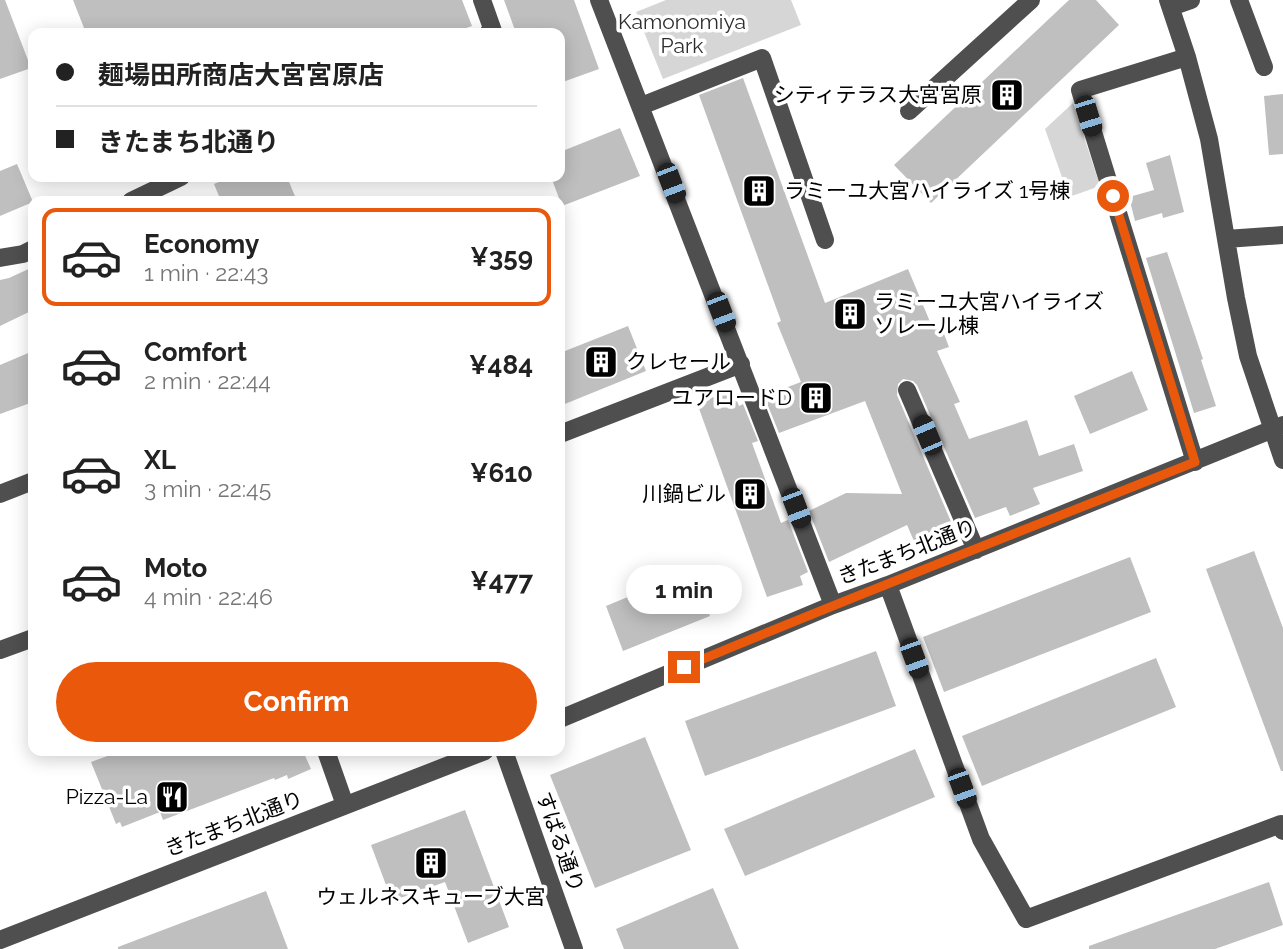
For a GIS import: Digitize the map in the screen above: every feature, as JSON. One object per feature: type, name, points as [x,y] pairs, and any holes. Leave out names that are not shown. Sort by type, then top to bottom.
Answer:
[{"type":"street","points":[[482,0],[492,28]]},
{"type":"street","points":[[599,0],[833,604]]},
{"type":"street","points":[[909,111],[1031,0]]},
{"type":"street","points":[[1191,0],[1169,4],[1209,139],[1248,356],[1277,427],[1283,460]]},
{"type":"street","points":[[1239,0],[1264,67]]},
{"type":"street","points":[[1186,57],[1080,90],[1195,462]]},
{"type":"street","points":[[641,106],[762,58],[825,240]]},
{"type":"street","points":[[141,196],[171,182]]},
{"type":"street","points":[[1226,239],[1283,235]]},
{"type":"street","points":[[0,258],[28,252]]},
{"type":"street","points":[[565,432],[741,364]]},
{"type":"street","points":[[907,390],[976,550]]},
{"type":"street","name":"きたまち北通り","points":[[565,717],[833,604],[976,550],[1277,427]]},
{"type":"street","points":[[0,494],[28,483]]},
{"type":"street","points":[[888,585],[981,839],[1026,919],[1281,824],[1283,831]]},
{"type":"street","points":[[0,650],[28,640]]},
{"type":"street","points":[[328,756],[345,805]]},
{"type":"street","name":"きたまち北通り","points":[[0,940],[472,756]]},
{"type":"street","name":"すばる通り","points":[[506,756],[573,949]]},
{"type":"green space","name":"Kamonomiya Park","points":[[666,0],[791,0],[801,25],[663,79],[636,12]]},
{"type":"green space","points":[[1073,103],[1100,186],[1069,197],[1045,129]]},
{"type":"building","points":[[0,0],[5,0],[28,60],[28,69],[0,79]]},
{"type":"building","points":[[73,0],[462,0],[472,26],[466,28],[84,28]]},
{"type":"building","points":[[504,0],[574,0],[599,69],[565,81],[565,28],[514,28]]},
{"type":"building","name":"シティテラス大宮宮原","points":[[1069,0],[1096,0],[1119,25],[931,203],[894,165]]},
{"type":"building","points":[[743,78],[825,303],[908,269],[933,329],[941,326],[949,347],[937,351],[960,402],[954,404],[969,439],[1027,420],[1039,456],[1074,444],[1083,471],[1033,488],[1040,504],[1010,516],[1006,507],[975,518],[917,385],[913,381],[903,379],[898,384],[897,395],[952,524],[914,541],[907,525],[829,562],[809,511],[846,493],[902,494],[865,401],[779,433],[764,396],[801,382],[777,323],[781,321],[699,95]]},
{"type":"building","points":[[1283,94],[1283,154],[1269,155],[1264,96]]},
{"type":"building","points":[[620,128],[640,176],[565,205],[565,196],[558,196],[553,182],[565,182],[565,150]]},
{"type":"building","points":[[1170,155],[1184,212],[1163,218],[1162,213],[1135,221],[1129,197],[1154,190],[1146,163]]},
{"type":"building","points":[[17,164],[30,196],[28,196],[28,204],[0,216],[0,171]]},
{"type":"building","points":[[289,182],[295,196],[219,196],[214,184]]},
{"type":"building","points":[[1167,252],[1216,406],[1194,413],[1146,258]]},
{"type":"building","points":[[28,269],[28,312],[0,326],[0,280]]},
{"type":"building","name":"クレセール","points":[[628,326],[646,371],[565,404],[565,351]]},
{"type":"building","points":[[28,353],[28,404],[0,414],[0,365]]},
{"type":"building","points":[[1132,371],[1148,410],[1090,434],[1074,396]]},
{"type":"building","name":"川鍋ビル","points":[[733,390],[739,406],[743,404],[758,441],[752,443],[781,523],[788,520],[808,572],[800,576],[803,585],[767,597],[697,403]]},
{"type":"building","points":[[1254,551],[1283,628],[1283,771],[1206,569]]},
{"type":"building","points":[[1130,557],[1151,612],[944,692],[923,637]]},
{"type":"building","points":[[696,584],[710,616],[623,651],[606,606],[635,594],[640,607]]},
{"type":"building","points":[[876,651],[896,706],[705,776],[685,721]]},
{"type":"building","points":[[1156,658],[1176,707],[982,786],[962,736]]},
{"type":"building","points":[[645,737],[691,850],[595,888],[550,775]]},
{"type":"building","points":[[915,749],[935,797],[745,876],[724,829]]},
{"type":"building","points":[[107,756],[305,756],[311,769],[288,779],[287,775],[275,780],[274,778],[163,820],[160,812],[122,827],[120,822],[116,824],[91,762]]},
{"type":"building","name":"ウェルネスキューブ大宮","points":[[465,810],[509,927],[468,943],[445,882],[392,901],[371,845]]},
{"type":"building","points":[[1269,882],[1283,925],[1215,949],[1089,949],[1089,946]]},
{"type":"building","points":[[713,888],[739,949],[624,949],[616,929]]},
{"type":"building","points":[[266,891],[288,949],[118,949],[118,947]]},
{"type":"place","name":"シティテラス大宮宮原","points":[[1007,95]]},
{"type":"place","name":"ラミーユ大宮ハイライズ 1号棟","points":[[759,191]]},
{"type":"place","name":"ラミーユ大宮ハイライズ ソレール棟","points":[[850,314]]},
{"type":"place","name":"クレセール","points":[[601,362]]},
{"type":"place","name":"ユアロードD","points":[[816,398]]},
{"type":"place","name":"川鍋ビル","points":[[750,494]]},
{"type":"place","name":"Pizza-La","points":[[172,797]]},
{"type":"place","name":"ウェルネスキューブ大宮","points":[[431,863]]},
{"type":"route","points":[[684,667],[833,604],[888,585],[1195,462],[1113,196]]}]
